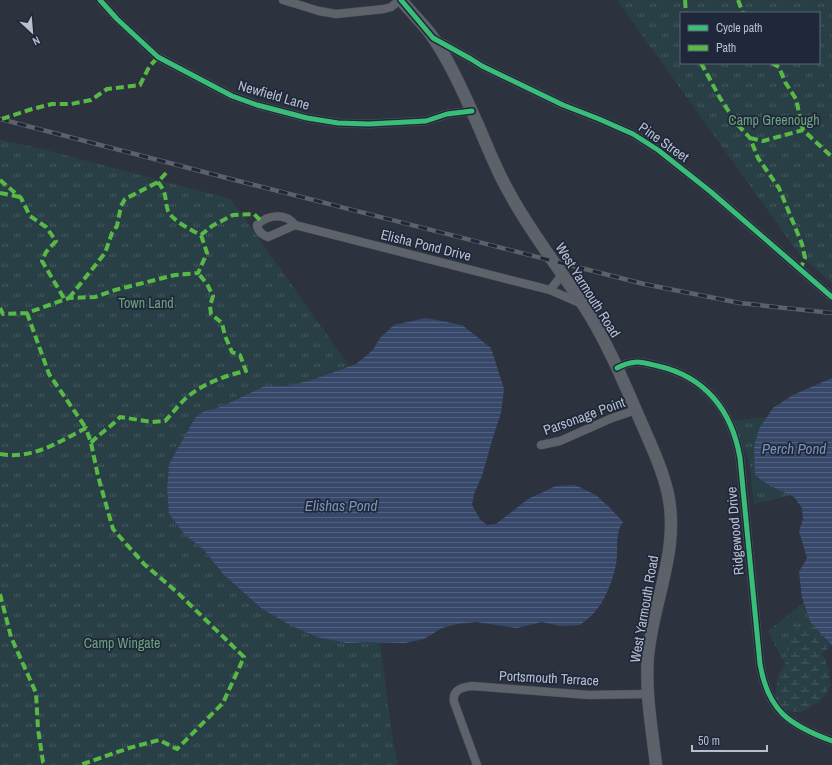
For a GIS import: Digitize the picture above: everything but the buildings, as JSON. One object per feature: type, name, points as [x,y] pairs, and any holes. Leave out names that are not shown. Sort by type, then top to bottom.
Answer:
[{"type":"main road","name":"West Yarmouth Road","points":[[401,0],[433,38],[472,111],[508,192],[562,275],[583,304],[604,342],[636,410],[661,472],[668,494],[670,517],[669,554],[653,622],[648,655],[647,681],[656,765]]},
{"type":"street","name":"Newfield Lane","points":[[100,0],[117,19],[158,57],[232,96],[257,105],[308,118],[338,123],[369,124],[426,120],[447,114],[472,111]]},
{"type":"street","points":[[283,0],[319,11],[336,14],[388,8],[401,0]]},
{"type":"street","name":"Pine Street","points":[[433,38],[482,66],[563,105],[633,134],[658,150],[710,192],[832,297]]},
{"type":"street","name":"Elisha Pond Drive","points":[[296,225],[550,290],[583,304]]},
{"type":"street","points":[[550,290],[562,275]]},
{"type":"street","name":"Ridgewood Drive","points":[[617,368],[634,361],[671,369],[698,383],[721,406],[735,436],[740,458],[760,664],[765,686],[773,704],[786,718],[805,730],[832,741]]},
{"type":"street","name":"Parsonage Point","points":[[541,445],[560,441],[612,418],[636,410]]},
{"type":"street","name":"Portsmouth Terrace","points":[[477,765],[453,697],[457,690],[464,687],[472,686],[589,695],[649,694]]},
{"type":"green space","name":"Camp Greenough","points":[[617,0],[832,0],[832,283],[799,254]]},
{"type":"green space","points":[[0,140],[38,148],[231,199],[349,366],[312,380],[286,386],[265,386],[218,408],[204,411],[195,418],[169,464],[167,489],[169,514],[184,534],[204,550],[223,574],[262,609],[292,626],[317,637],[380,642],[392,735],[398,765],[0,765]]},
{"type":"green space","points":[[793,414],[795,494],[754,504],[749,459],[730,421]]},
{"type":"green space","points":[[826,585],[832,643],[794,682],[768,631]]},
{"type":"green space","points":[[811,623],[832,645],[822,653],[829,670],[830,687],[820,701],[802,712],[785,711],[775,701],[778,676],[787,661],[787,644],[790,631]]},
{"type":"water","name":"Elishas Pond","points":[[426,318],[462,325],[491,348],[504,389],[501,413],[482,476],[474,494],[472,505],[480,519],[487,525],[496,524],[528,499],[556,486],[575,485],[596,495],[623,522],[620,527],[618,537],[616,564],[608,590],[598,608],[580,625],[560,626],[542,622],[517,628],[476,622],[457,624],[442,628],[424,639],[405,643],[347,643],[317,637],[292,626],[262,609],[223,574],[204,550],[184,534],[169,514],[167,489],[169,464],[195,418],[204,411],[218,408],[265,386],[286,386],[312,380],[356,364],[373,350],[380,338],[394,325]]},
{"type":"water","name":"Perch Pond","points":[[832,378],[832,645],[811,623],[802,598],[799,572],[807,558],[799,531],[803,519],[802,508],[794,497],[767,484],[755,475],[754,447],[759,429],[773,408],[793,395]]},
{"type":"railway","points":[[0,119],[644,284],[740,303],[832,313]]},
{"type":"marked path","points":[[685,0],[686,12]]},
{"type":"marked path","points":[[738,0],[743,12]]},
{"type":"marked path","points":[[2,119],[52,104],[71,104],[91,100],[107,89],[140,85],[149,67],[158,57]]},
{"type":"marked path","points":[[702,64],[720,98],[737,124],[750,138],[758,158],[779,188],[802,244],[805,258],[800,270]]},
{"type":"marked path","points":[[774,64],[779,67],[785,82],[796,99],[803,130]]},
{"type":"marked path","points":[[750,138],[763,141],[803,130],[832,157]]},
{"type":"marked path","points":[[166,173],[158,182],[165,193],[168,211],[174,218],[197,233],[201,235],[212,226],[233,215],[254,214],[261,221]]},
{"type":"marked path","points":[[0,180],[21,198],[30,216],[46,227],[56,241],[46,252],[42,261],[65,300]]},
{"type":"marked path","points":[[69,298],[105,253],[112,233],[117,226],[121,206],[125,199],[158,182]]},
{"type":"marked path","points":[[0,193],[20,197]]},
{"type":"marked path","points":[[0,308],[3,314],[27,313],[69,298],[95,297],[115,290],[175,275],[198,273],[207,253],[201,235]]},
{"type":"marked path","points":[[91,443],[120,417],[152,422],[165,421],[188,396],[203,386],[220,378],[246,371],[240,355],[232,352],[225,336],[222,323],[211,314],[210,306],[213,296],[207,284],[198,273]]},
{"type":"marked path","points":[[27,313],[49,374],[86,428]]},
{"type":"marked path","points":[[0,454],[11,455],[34,452],[55,444],[86,428],[113,529],[144,564],[178,593],[244,657],[223,703],[177,749],[159,740],[129,748],[80,765]]},
{"type":"marked path","points":[[0,594],[11,637],[36,693],[38,729],[43,762],[46,765]]},
{"type":"cycle path","points":[[100,0],[117,19],[158,57],[232,96],[257,105],[307,118],[338,123],[369,124],[426,121],[447,114],[472,111]]},
{"type":"cycle path","points":[[401,0],[433,38],[482,66],[563,105],[633,134],[658,150],[711,192],[832,297]]},
{"type":"cycle path","points":[[617,368],[628,363],[637,362],[647,363],[675,371],[690,378],[703,388],[714,398],[723,411],[731,425],[740,458],[760,664],[764,680],[775,705],[783,714],[792,722],[804,729],[832,741]]},
{"type":"park label","name":"Town Land","points":[[146,303]]},
{"type":"park label","name":"Camp Wingate","points":[[122,643]]}]
